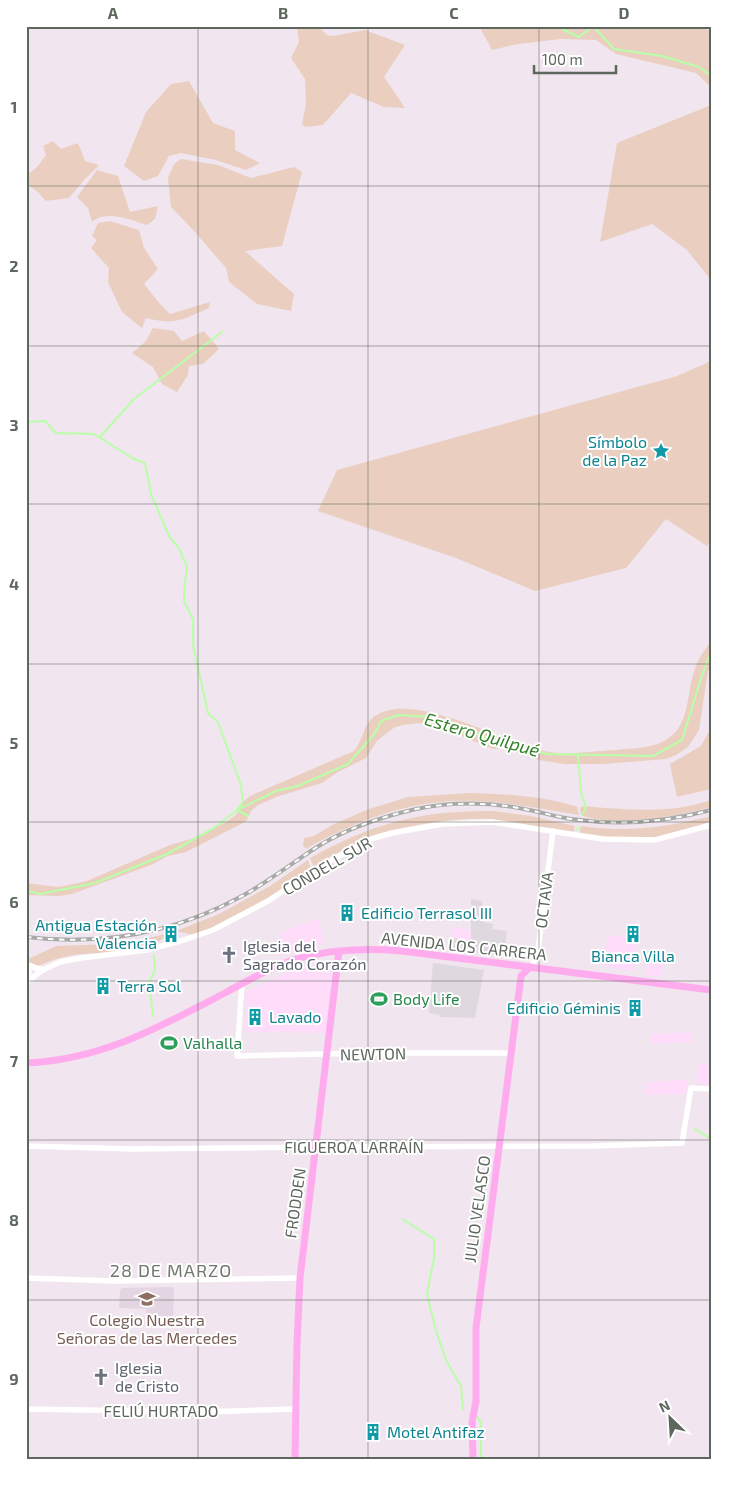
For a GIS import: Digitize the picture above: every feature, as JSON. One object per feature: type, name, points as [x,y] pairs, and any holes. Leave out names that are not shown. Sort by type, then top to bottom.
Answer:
[{"type":"main road","name":"AVENIDA LOS CARRERA","points":[[26,1063],[72,1059],[123,1043],[294,960],[339,951],[391,950],[711,990]]},
{"type":"main road","name":"FRODDEN","points":[[295,1460],[300,1278],[339,951]]},
{"type":"main road","name":"JULIO VELASCO","points":[[473,1460],[472,1422],[476,1401],[476,1328],[510,1053],[522,976],[530,967]]},
{"type":"street","name":"CONDELL SUR","points":[[26,981],[43,970],[68,960],[147,950],[213,930],[254,910],[324,864],[371,840],[392,833],[416,828],[469,822],[492,822],[603,839],[655,840],[711,825]]},
{"type":"street","name":"OCTAVA","points":[[530,967],[537,958],[552,832]]},
{"type":"street","name":"CONDELL SUR","points":[[27,966],[43,970]]},
{"type":"street","name":"CONDELL SUR","points":[[26,981],[29,972],[27,966]]},
{"type":"street","name":"NEWTON","points":[[242,984],[237,1056],[368,1053],[510,1053]]},
{"type":"street","name":"FIGUEROA LARRAÍN","points":[[26,1146],[133,1149],[593,1146],[682,1143],[691,1088],[711,1089]]},
{"type":"street","points":[[26,1278],[115,1281],[300,1278]]},
{"type":"street","name":"FELIÚ HURTADO","points":[[26,1410],[204,1412],[296,1409]]},
{"type":"shaded area","points":[[297,26],[317,26],[327,35],[333,36],[365,30],[405,45],[384,77],[405,108],[384,107],[351,93],[323,125],[305,127],[302,124],[306,104],[305,79],[291,58],[299,42]]},
{"type":"shaded area","points":[[479,26],[698,26],[711,31],[711,87],[696,73],[616,54],[596,40],[561,39],[518,44],[492,50]]},
{"type":"shaded area","points":[[189,81],[213,123],[235,131],[235,150],[260,163],[246,170],[216,160],[181,153],[169,156],[158,176],[144,181],[124,166],[146,112],[171,84]]},
{"type":"shaded area","points":[[711,105],[711,280],[687,250],[652,224],[600,242],[617,143]]},
{"type":"shaded area","points":[[53,141],[61,149],[78,143],[85,161],[99,165],[69,198],[46,201],[38,192],[26,184],[26,176],[37,167],[46,155],[43,146]]},
{"type":"shaded area","points":[[181,159],[218,165],[251,178],[294,167],[302,172],[282,246],[245,251],[294,294],[291,311],[257,304],[229,282],[226,268],[171,207],[168,178],[174,164]]},
{"type":"shaded area","points":[[97,170],[118,176],[130,212],[158,206],[155,219],[147,225],[127,218],[112,216],[98,218],[92,222],[88,208],[77,197]]},
{"type":"shaded area","points":[[110,221],[139,230],[144,248],[158,269],[144,284],[170,314],[210,302],[209,308],[179,320],[165,321],[146,318],[142,328],[122,312],[108,282],[109,268],[91,248],[97,240],[92,236],[98,223]]},
{"type":"shaded area","points":[[153,328],[174,331],[182,341],[204,331],[219,349],[203,364],[189,366],[188,375],[177,392],[162,384],[153,367],[132,353],[146,341]]},
{"type":"shaded area","points":[[711,361],[711,540],[707,546],[666,519],[626,568],[535,591],[456,558],[318,511],[337,470],[677,376]]},
{"type":"shaded area","points":[[711,642],[711,666],[708,671],[699,730],[688,747],[666,759],[603,764],[564,764],[539,760],[504,748],[493,749],[435,725],[419,723],[403,725],[395,727],[377,741],[366,758],[338,772],[322,783],[279,796],[258,805],[251,811],[247,820],[243,823],[186,852],[168,856],[151,865],[72,894],[59,896],[26,895],[26,883],[59,887],[87,881],[170,845],[194,838],[226,822],[236,815],[244,801],[250,796],[354,751],[371,719],[391,710],[412,709],[434,713],[544,751],[571,753],[616,750],[658,744],[670,737],[681,724],[694,671]]},
{"type":"shaded area","points":[[711,728],[711,789],[677,797],[670,764],[701,746]]},
{"type":"shaded area","points":[[470,793],[552,800],[577,807],[579,815],[526,806],[451,801],[386,813],[345,829],[306,849],[303,845],[304,838],[314,836],[334,824],[369,809],[408,797]]},
{"type":"shaded area","points":[[711,800],[711,807],[664,817],[627,821],[594,819],[581,815],[580,808],[584,806],[648,810],[680,807]]},
{"type":"shaded area","points":[[494,811],[531,816],[575,826],[573,834],[520,823],[489,819],[449,820],[390,831],[370,837],[314,867],[310,858],[355,836],[399,821],[444,813]]},
{"type":"shaded area","points":[[711,816],[711,822],[659,837],[620,838],[579,834],[581,826],[614,829],[646,828]]},
{"type":"shaded area","points":[[308,860],[311,869],[264,901],[208,930],[193,935],[176,931],[219,914],[270,886]]},
{"type":"shaded area","points":[[471,899],[482,901],[483,922],[493,924],[492,929],[507,931],[504,956],[452,950],[451,938],[471,941]]},
{"type":"shaded area","points":[[319,918],[324,944],[304,947],[282,956],[279,933]]},
{"type":"shaded area","points":[[451,927],[471,930],[471,941],[451,938]]},
{"type":"shaded area","points":[[165,934],[165,937],[143,948],[68,956],[38,966],[26,960],[56,946],[111,944]]},
{"type":"shaded area","points":[[607,935],[638,939],[633,971],[605,967]]},
{"type":"shaded area","points":[[647,958],[663,959],[661,977],[645,974]]},
{"type":"shaded area","points":[[330,961],[333,965],[326,1033],[245,1032],[245,992],[286,973]]},
{"type":"shaded area","points":[[433,963],[484,970],[475,1018],[440,1017],[440,1015],[429,1013]]},
{"type":"shaded area","points":[[693,1032],[691,1042],[651,1044],[652,1034]]},
{"type":"shaded area","points":[[699,1064],[711,1065],[711,1085],[698,1084],[696,1080]]},
{"type":"shaded area","points":[[688,1080],[685,1094],[645,1095],[647,1082]]},
{"type":"shaded area","name":"Colegio Nuestra Señoras de las Mercedes","points":[[174,1287],[173,1326],[146,1327],[146,1309],[119,1308],[120,1290],[122,1288]]},
{"type":"waterway","points":[[593,26],[614,49],[662,56],[699,67],[711,76]]},
{"type":"waterway","points":[[562,29],[579,37],[592,27]]},
{"type":"waterway","points":[[100,437],[134,399],[222,332]]},
{"type":"waterway","points":[[26,422],[45,421],[56,433],[94,434],[134,459],[145,463],[151,494],[169,536],[179,548],[187,567],[184,601],[193,619],[193,645],[208,713],[218,722],[241,785],[243,802],[237,810],[248,816]]},
{"type":"waterway","name":"Estero Quilpué","points":[[26,890],[40,894],[95,883],[167,854],[214,828],[237,810],[276,791],[298,786],[348,764],[375,733],[381,721],[398,715],[433,717],[509,746],[548,754],[653,756],[682,740],[711,652]]},
{"type":"waterway","points":[[578,755],[581,792],[586,808],[582,815]]},
{"type":"waterway","points":[[153,1016],[149,982],[155,970],[154,955]]},
{"type":"waterway","points":[[695,1129],[711,1139]]},
{"type":"waterway","points":[[402,1219],[434,1239],[434,1258],[427,1294],[436,1331],[446,1360],[461,1386],[463,1409]]},
{"type":"waterway","points":[[476,1416],[481,1422],[481,1456],[483,1460]]},
{"type":"railway","points":[[26,937],[82,940],[110,938],[164,928],[217,909],[252,891],[317,847],[340,834],[377,820],[416,809],[456,804],[484,804],[530,810],[572,819],[607,822],[660,820],[711,810]]},
{"type":"place","name":"Símbolo de la Paz","points":[[661,451]]},
{"type":"place","name":"Edificio Terrasol III","points":[[347,913]]},
{"type":"place","name":"Antigua Estación Valencia","points":[[171,934]]},
{"type":"place","name":"Bianca Villa","points":[[633,934]]},
{"type":"place","name":"Iglesia del Sagrado Corazón","points":[[229,955]]},
{"type":"place","name":"Terra Sol","points":[[103,986]]},
{"type":"place","name":"Body Life","points":[[379,999]]},
{"type":"place","name":"Edificio Géminis","points":[[635,1008]]},
{"type":"place","name":"Lavado","points":[[255,1017]]},
{"type":"place","name":"Valhalla","points":[[169,1043]]},
{"type":"place","name":"Colegio Nuestra Señoras de las Mercedes","points":[[147,1299]]},
{"type":"place","name":"Iglesia de Cristo","points":[[101,1377]]},
{"type":"place","name":"Motel Antifaz","points":[[373,1432]]},
{"type":"district","name":"28 DE MARZO","points":[[171,1271]]}]
